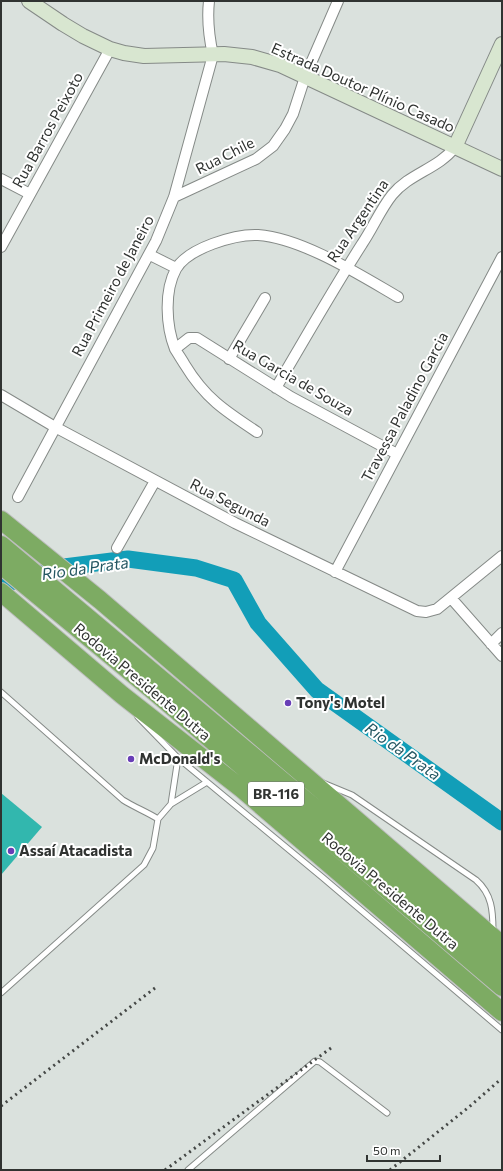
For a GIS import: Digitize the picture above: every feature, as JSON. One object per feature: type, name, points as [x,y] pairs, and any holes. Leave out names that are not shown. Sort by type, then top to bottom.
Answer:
[{"type":"highway","name":"BR-116","points":[[1,520],[100,600],[498,941]]},
{"type":"highway","name":"Rodovia Presidente Dutra","points":[[1,545],[54,599],[155,692],[502,987]]},
{"type":"highway","name":"Rodovia Presidente Dutra","points":[[1,565],[54,599],[502,965]]},
{"type":"highway","name":"BR-116","points":[[1,592],[122,695],[242,788],[502,1012]]},
{"type":"main road","name":"Estrada Doutor Plínio Casado","points":[[31,2],[63,24],[110,49],[144,56],[224,54],[252,57],[280,66],[502,169]]},
{"type":"main road","name":"Rua Argentina","points":[[455,147],[502,44]]},
{"type":"street","points":[[209,1],[208,18],[210,39],[214,55]]},
{"type":"street","name":"Rua Chile","points":[[174,197],[256,159],[273,146],[293,114],[306,77],[338,1]]},
{"type":"street","name":"Rua Barros Peixoto","points":[[1,247],[110,49]]},
{"type":"street","name":"Rua Primeiro de Janeiro","points":[[18,497],[150,255],[174,197],[214,55]]},
{"type":"street","name":"Rua Argentina","points":[[276,388],[346,268],[393,194],[408,180],[445,158],[455,147]]},
{"type":"street","points":[[1,178],[30,194]]},
{"type":"street","points":[[257,432],[220,406],[206,394],[193,379],[176,349],[168,318],[168,299],[170,283],[176,268],[184,260],[214,243],[237,237],[258,235],[285,240],[306,248],[398,297]]},
{"type":"street","points":[[150,255],[176,268]]},
{"type":"street","name":"Travessa Paladino Garcia","points":[[336,572],[502,257]]},
{"type":"street","points":[[229,359],[265,298]]},
{"type":"street","name":"Rua Garcia de Souza","points":[[176,349],[189,338],[197,338],[291,397],[397,454]]},
{"type":"street","name":"Rua Segunda","points":[[1,395],[55,427],[235,523],[417,611],[433,611],[502,556]]},
{"type":"street","points":[[117,548],[155,481]]},
{"type":"street","points":[[450,598],[502,656]]},
{"type":"street","points":[[491,644],[502,633]]},
{"type":"lane","points":[[1,692],[123,800],[134,808],[148,812],[158,819]]},
{"type":"lane","points":[[122,695],[142,722],[178,758],[322,877],[502,1030]]},
{"type":"lane","points":[[171,804],[178,758]]},
{"type":"lane","points":[[307,777],[334,786],[352,795],[476,880],[484,888],[490,902],[498,941]]},
{"type":"lane","points":[[1,993],[144,866],[153,848],[158,819],[171,804],[207,782]]},
{"type":"lane","points":[[188,1170],[315,1061],[320,1062],[387,1113]]},
{"type":"building","name":"Assaí Atacadista","points":[[1,793],[42,827],[1,875]]},
{"type":"waterway","name":"Rio da Prata","points":[[1,584],[64,567],[128,559],[196,568],[234,580],[258,623],[317,690],[502,822]]},
{"type":"railway","points":[[1,1106],[155,988]]},
{"type":"railway","points":[[165,1170],[331,1048]]},
{"type":"railway","points":[[390,1170],[469,1107],[500,1080]]},
{"type":"place","name":"Tony's Motel","points":[[288,703]]},
{"type":"place","name":"McDonald's","points":[[131,759]]},
{"type":"place","name":"Assaí Atacadista","points":[[11,851]]}]
